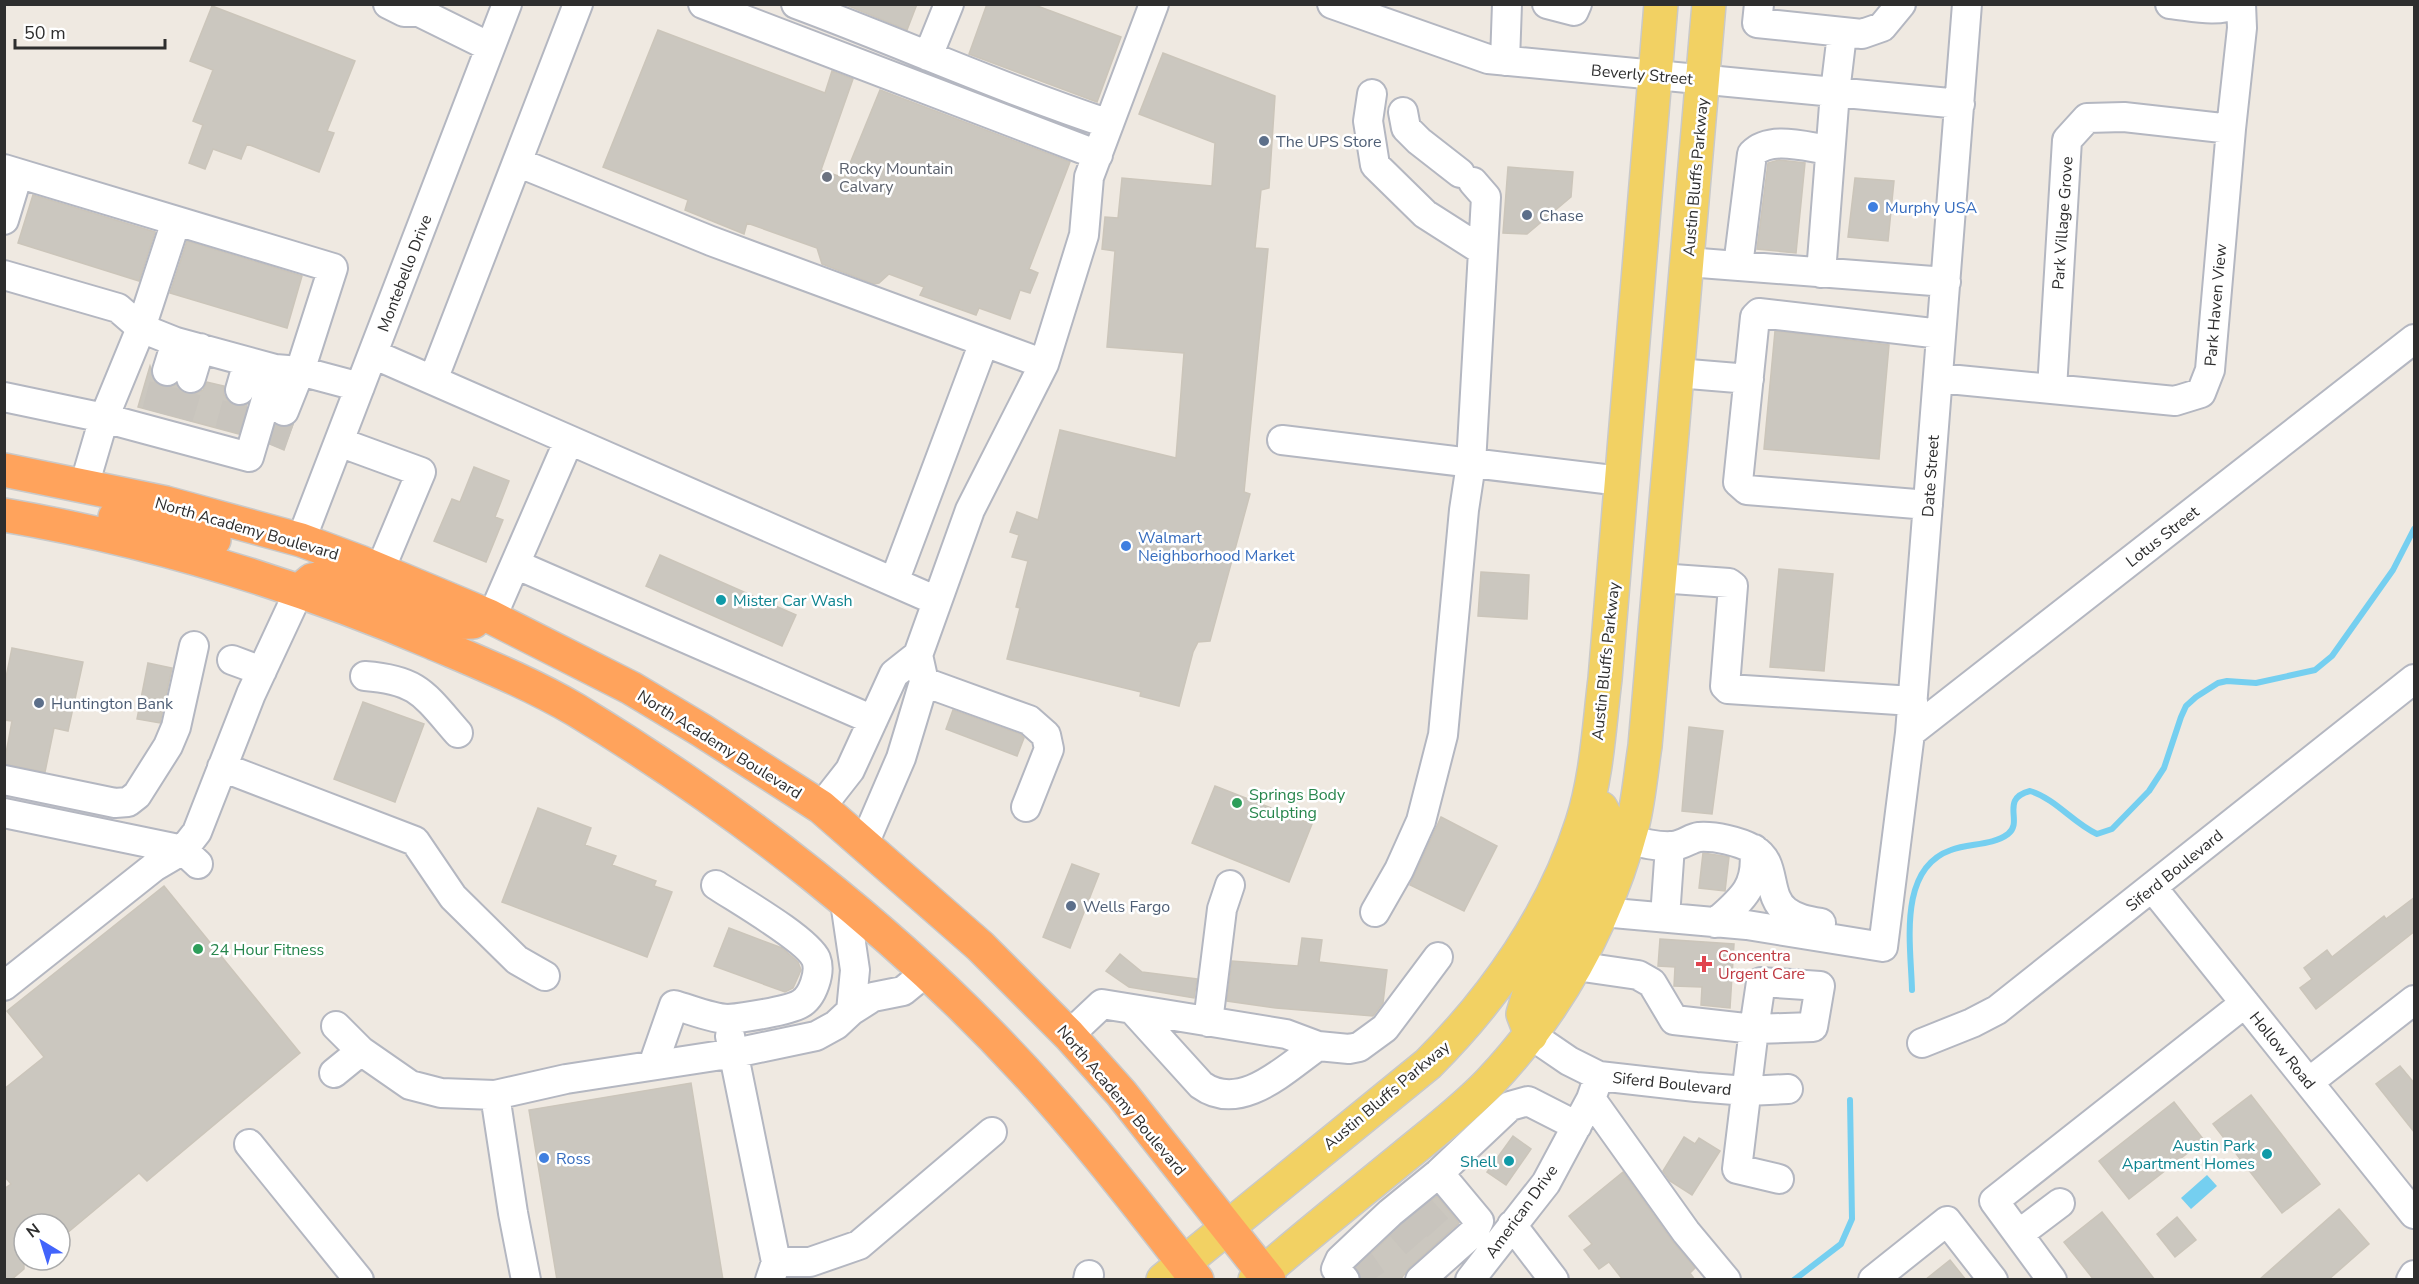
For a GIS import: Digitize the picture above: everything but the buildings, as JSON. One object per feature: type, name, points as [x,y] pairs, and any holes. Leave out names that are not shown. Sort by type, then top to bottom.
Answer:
[{"type":"highway","name":"North Academy Boulevard","points":[[4,470],[166,503],[301,540],[490,616],[641,694],[701,730],[821,807],[980,946],[1069,1035],[1121,1093],[1227,1227],[1263,1277]]},
{"type":"highway","points":[[4,495],[178,530],[251,550],[301,540]]},
{"type":"highway","points":[[4,514],[137,544],[221,566],[299,591],[384,622],[498,670],[574,709],[704,795],[845,902],[925,973],[1023,1069],[1080,1133],[1181,1274]]},
{"type":"highway","points":[[299,591],[312,580],[328,577],[448,623],[464,624],[490,616]]},
{"type":"main road","name":"Austin Bluffs Parkway","points":[[1181,1274],[1227,1227],[1428,1064],[1460,1032],[1522,947],[1548,903],[1582,823],[1592,784],[1605,679],[1661,4]]},
{"type":"main road","name":"Austin Bluffs Parkway","points":[[1263,1277],[1488,1084],[1531,1035],[1576,966],[1612,889],[1633,822],[1645,746],[1709,4]]},
{"type":"main road","points":[[1621,481],[1644,497],[1663,529]]},
{"type":"main road","points":[[1531,1035],[1523,1014],[1529,994],[1569,921],[1589,875],[1606,818],[1592,784]]},
{"type":"street","points":[[388,4],[404,12],[418,8],[449,14],[490,47]]},
{"type":"street","name":"Montebello Drive","points":[[301,540],[507,4]]},
{"type":"street","points":[[433,380],[578,4]]},
{"type":"street","points":[[703,4],[1098,155]]},
{"type":"street","points":[[796,4],[1036,100],[1109,124]]},
{"type":"street","points":[[928,56],[949,4]]},
{"type":"street","name":"Beverly Street","points":[[1332,4],[1381,12],[1488,59],[1960,104]]},
{"type":"street","points":[[1505,61],[1507,4]]},
{"type":"street","points":[[1547,4],[1574,11],[1577,4]]},
{"type":"street","points":[[1758,14],[1842,34],[1862,34],[1882,27],[1901,4]]},
{"type":"street","name":"Date Street","points":[[1884,942],[1910,733],[1967,4]]},
{"type":"street","points":[[2170,4],[2215,9],[2228,8],[2235,4]]},
{"type":"street","points":[[2230,129],[2242,28],[2241,4]]},
{"type":"street","points":[[864,844],[901,758],[938,601],[970,510],[1044,364],[1084,235],[1089,177],[1151,6]]},
{"type":"street","points":[[1821,273],[1835,92],[1842,34]]},
{"type":"street","points":[[1372,94],[1368,121],[1375,165],[1425,214],[1483,251]]},
{"type":"street","points":[[1375,912],[1399,870],[1422,821],[1443,735],[1464,510],[1471,464],[1485,197],[1466,178],[1406,128],[1403,112]]},
{"type":"street","name":"Park Village Grove","points":[[2052,389],[2067,140],[2087,118],[2124,117],[2230,129]]},
{"type":"street","name":"Park Haven View","points":[[1938,378],[2175,401],[2201,393],[2210,370],[2230,129]]},
{"type":"street","points":[[1738,266],[1752,154],[1759,147],[1769,143],[1830,150]]},
{"type":"street","points":[[517,162],[711,241],[1044,364]]},
{"type":"street","points":[[4,220],[11,172],[333,268],[274,367],[243,446],[165,424],[104,418],[4,397]]},
{"type":"street","points":[[84,486],[104,418],[141,328],[176,221]]},
{"type":"street","points":[[1687,262],[1946,282]]},
{"type":"street","points":[[4,274],[118,308],[141,328],[188,345],[360,387]]},
{"type":"street","points":[[1928,505],[1747,490],[1742,488],[1738,482],[1755,317],[1759,313],[1941,334]]},
{"type":"street","name":"Lotus Street","points":[[1910,733],[2415,339]]},
{"type":"street","points":[[894,582],[984,342]]},
{"type":"street","points":[[179,374],[188,345]]},
{"type":"street","points":[[373,354],[938,601]]},
{"type":"street","points":[[240,390],[274,367]]},
{"type":"street","points":[[274,367],[284,411]]},
{"type":"street","points":[[1677,373],[1749,379]]},
{"type":"street","points":[[490,616],[569,440]]},
{"type":"street","points":[[1282,440],[1621,481]]},
{"type":"street","points":[[339,441],[421,472],[380,570]]},
{"type":"street","points":[[515,564],[873,720]]},
{"type":"street","points":[[1659,578],[1729,583],[1733,586],[1725,686],[1728,689],[1912,701]]},
{"type":"street","points":[[190,857],[222,767],[262,671],[299,591]]},
{"type":"street","points":[[4,780],[115,803],[128,802],[137,795],[168,746],[176,727],[194,646]]},
{"type":"street","points":[[232,660],[262,671]]},
{"type":"street","points":[[821,807],[850,770],[894,674],[921,669],[1029,720],[1046,735],[1050,749],[1026,807]]},
{"type":"street","points":[[364,676],[392,678],[414,687],[433,704],[458,733]]},
{"type":"street","name":"Siferd Boulevard","points":[[1922,1043],[1972,1023],[1997,1010],[2415,679]]},
{"type":"street","points":[[222,767],[416,841],[453,897],[517,960],[545,976]]},
{"type":"street","points":[[62,825],[69,792]]},
{"type":"street","points":[[4,813],[190,857]]},
{"type":"street","points":[[1627,839],[1645,844],[1670,846],[1684,844],[1697,837],[1737,842],[1754,849],[1767,861],[1772,875],[1773,892],[1785,910],[1800,919],[1884,942]]},
{"type":"street","points":[[1665,917],[1670,846]]},
{"type":"street","points":[[1714,923],[1739,901],[1753,882],[1756,866],[1754,849]]},
{"type":"street","points":[[4,986],[154,867],[190,857]]},
{"type":"street","points":[[652,1065],[674,1005],[726,1019],[786,1009],[802,1004],[811,992],[817,976],[816,960],[804,944],[716,885]]},
{"type":"street","points":[[1208,1022],[1222,909],[1230,885]]},
{"type":"street","name":"Hollow Road","points":[[2152,887],[2415,1214]]},
{"type":"street","points":[[1739,901],[1773,892]]},
{"type":"street","points":[[845,902],[855,970],[851,992],[851,1011]]},
{"type":"street","points":[[1602,912],[1747,925],[1884,942]]},
{"type":"street","points":[[1069,1035],[1102,1004],[1286,1034],[1318,1046],[1349,1049],[1359,1047],[1385,1028],[1438,957]]},
{"type":"street","points":[[1576,966],[1638,975],[1652,983],[1674,1020],[1754,1029],[1737,1169],[1779,1179]]},
{"type":"street","points":[[336,1026],[361,1051],[410,1085],[441,1093],[495,1095],[566,1079],[735,1053],[816,1036],[836,1025],[851,1011],[873,997],[903,991],[925,973]]},
{"type":"street","points":[[2309,1082],[2415,1000]]},
{"type":"street","points":[[2052,1280],[1994,1201],[2245,1003]]},
{"type":"street","points":[[1133,1010],[1201,1085],[1209,1091],[1227,1095],[1253,1090],[1318,1046]]},
{"type":"street","points":[[726,1019],[735,1053],[773,1271],[810,1262],[859,1245],[992,1132]]},
{"type":"street","name":"Siferd Boulevard","points":[[1531,1035],[1569,1061],[1595,1087],[1747,1091],[1788,1089]]},
{"type":"street","points":[[334,1073],[361,1051]]},
{"type":"street","points":[[1595,1087],[1686,1232],[1726,1280]]},
{"type":"street","name":"American Drive","points":[[1470,1280],[1450,1254],[1512,1225],[1546,1183],[1595,1087]]},
{"type":"street","points":[[495,1095],[495,1164],[526,1280]]},
{"type":"street","points":[[1351,1262],[1439,1173],[1510,1106],[1528,1101],[1577,1126]]},
{"type":"street","points":[[249,1144],[359,1280]]},
{"type":"street","points":[[1387,1171],[1404,1210]]},
{"type":"street","points":[[1439,1173],[1479,1221],[1450,1254]]},
{"type":"street","points":[[2019,1234],[2060,1203]]},
{"type":"street","points":[[1873,1280],[1947,1221],[1993,1280]]},
{"type":"street","points":[[1512,1225],[1554,1280]]},
{"type":"street","points":[[2411,1280],[2415,1275]]},
{"type":"water","points":[[2207,1175],[2217,1186],[2191,1209],[2181,1198]]},
{"type":"waterway","points":[[1912,990],[1911,911],[1915,891],[1922,874],[1934,860],[1951,850],[1995,841],[2008,834],[2014,823],[2016,799],[2030,791],[2048,800],[2097,834],[2112,829],[2149,791],[2164,768],[2186,706],[2218,683],[2227,681],[2256,683],[2315,670],[2332,656],[2393,570],[2414,529]]},
{"type":"waterway","points":[[1794,1280],[1841,1244],[1852,1219],[1850,1100]]},
{"type":"tunnel","points":[[156,412],[167,371]]},
{"type":"tunnel","points":[[179,418],[191,378]]},
{"type":"tunnel","points":[[229,431],[240,390]]},
{"type":"tunnel","points":[[271,445],[284,411]]},
{"type":"tunnel","points":[[1419,1207],[1449,1240]]},
{"type":"tunnel","points":[[1398,1224],[1427,1257]]},
{"type":"tunnel","points":[[1357,1257],[1373,1280]]},
{"type":"place","name":"The UPS Store","points":[[1264,141]]},
{"type":"place","name":"Rocky Mountain Calvary","points":[[827,177]]},
{"type":"place","name":"Murphy USA","points":[[1873,207]]},
{"type":"place","name":"Chase","points":[[1527,215]]},
{"type":"place","name":"Walmart Neighborhood Market","points":[[1126,546]]},
{"type":"place","name":"Mister Car Wash","points":[[721,600]]},
{"type":"place","name":"Huntington Bank","points":[[39,703]]},
{"type":"place","name":"Springs Body Sculpting","points":[[1237,803]]},
{"type":"place","name":"Wells Fargo","points":[[1071,906]]},
{"type":"place","name":"24 Hour Fitness","points":[[198,949]]},
{"type":"place","name":"Concentra Urgent Care","points":[[1704,964]]},
{"type":"place","name":"Austin Park Apartment Homes","points":[[2267,1154]]},
{"type":"place","name":"Ross","points":[[544,1158]]},
{"type":"place","name":"Shell","points":[[1509,1161]]}]
